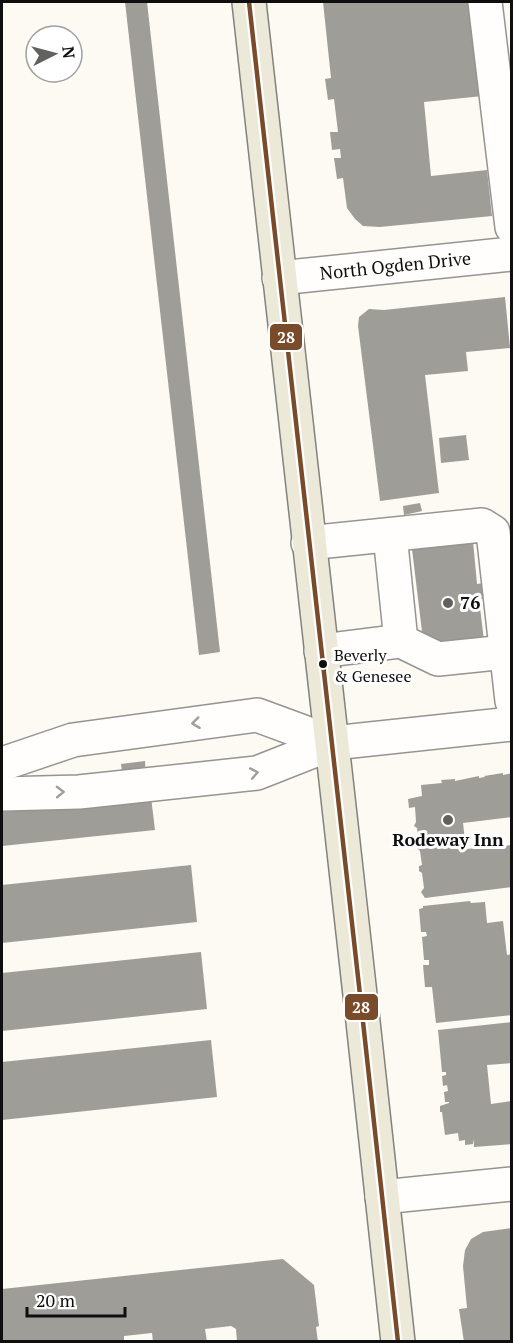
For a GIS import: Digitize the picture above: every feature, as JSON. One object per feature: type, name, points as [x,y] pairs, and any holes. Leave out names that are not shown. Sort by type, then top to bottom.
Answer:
[{"type":"main road","points":[[249,2],[398,1341]]},
{"type":"street","points":[[485,2],[512,227]]},
{"type":"street","name":"North Ogden Drive","points":[[279,278],[512,254]]},
{"type":"street","points":[[308,543],[482,525],[502,531],[506,652],[512,701]]},
{"type":"street","points":[[390,535],[401,641]]},
{"type":"street","points":[[321,651],[401,641],[438,659],[506,652]]},
{"type":"street","points":[[2,764],[73,740],[257,715],[333,744]]},
{"type":"street","points":[[2,794],[79,792],[257,773],[333,744],[512,724]]},
{"type":"street","points":[[382,1197],[512,1184]]},
{"type":"building","points":[[125,2],[147,2],[220,652],[199,655]]},
{"type":"building","points":[[323,2],[472,2],[483,96],[424,102],[431,176],[487,170],[492,216],[380,227],[363,226],[355,219],[347,208],[343,178],[337,179],[334,158],[341,158],[340,149],[332,150],[330,132],[338,132],[334,99],[328,100],[325,79],[331,78]]},
{"type":"building","points":[[505,297],[510,348],[466,352],[468,371],[425,375],[439,493],[380,501],[358,326],[359,317],[369,309],[384,310]]},
{"type":"building","points":[[466,435],[469,460],[441,463],[439,438]]},
{"type":"building","points":[[420,503],[422,511],[404,515],[403,506]]},
{"type":"building","points":[[473,541],[477,584],[490,582],[486,598],[479,599],[484,641],[424,648],[412,549]]},
{"type":"building","points":[[145,761],[146,777],[123,779],[121,764]]},
{"type":"building","points":[[503,773],[503,775],[512,773],[512,817],[463,823],[466,849],[512,845],[512,887],[425,898],[421,892],[424,888],[422,873],[419,871],[419,866],[422,865],[420,851],[417,848],[419,843],[417,828],[414,826],[415,807],[409,808],[408,799],[422,796],[421,785],[442,783],[441,780],[455,779],[455,781]]},
{"type":"building","points":[[151,797],[155,830],[2,846],[2,812]]},
{"type":"building","points":[[191,865],[197,922],[2,943],[2,885]]},
{"type":"building","points":[[470,901],[471,903],[485,902],[487,923],[503,921],[507,955],[512,954],[512,1015],[436,1023],[432,987],[425,987],[423,965],[429,965],[429,960],[424,960],[422,937],[427,936],[426,932],[421,932],[419,909],[423,906]]},
{"type":"building","points":[[201,952],[207,1009],[2,1031],[2,973]]},
{"type":"building","points":[[512,1022],[512,1063],[487,1065],[491,1104],[512,1101],[512,1144],[474,1147],[474,1139],[473,1144],[465,1145],[465,1140],[459,1141],[458,1133],[445,1135],[440,1106],[449,1102],[445,1102],[444,1092],[448,1091],[447,1085],[443,1086],[442,1076],[446,1075],[446,1072],[442,1072],[438,1030]]},
{"type":"building","points":[[211,1040],[217,1097],[2,1120],[2,1062]]},
{"type":"building","points":[[512,1228],[512,1342],[464,1342],[459,1309],[467,1308],[463,1266],[465,1250],[471,1239],[483,1232]]},
{"type":"building","points":[[283,1259],[314,1285],[319,1326],[316,1327],[318,1342],[237,1342],[236,1329],[231,1326],[205,1329],[207,1342],[153,1342],[152,1333],[124,1336],[124,1342],[2,1342],[2,1289]]},
{"type":"transit line","name":"28","points":[[249,2],[398,1342]]},
{"type":"place","name":"76","points":[[448,603]]},
{"type":"place","name":"Beverly & Genesee","points":[[323,664]]},
{"type":"place","name":"Rodeway Inn","points":[[448,820]]}]
